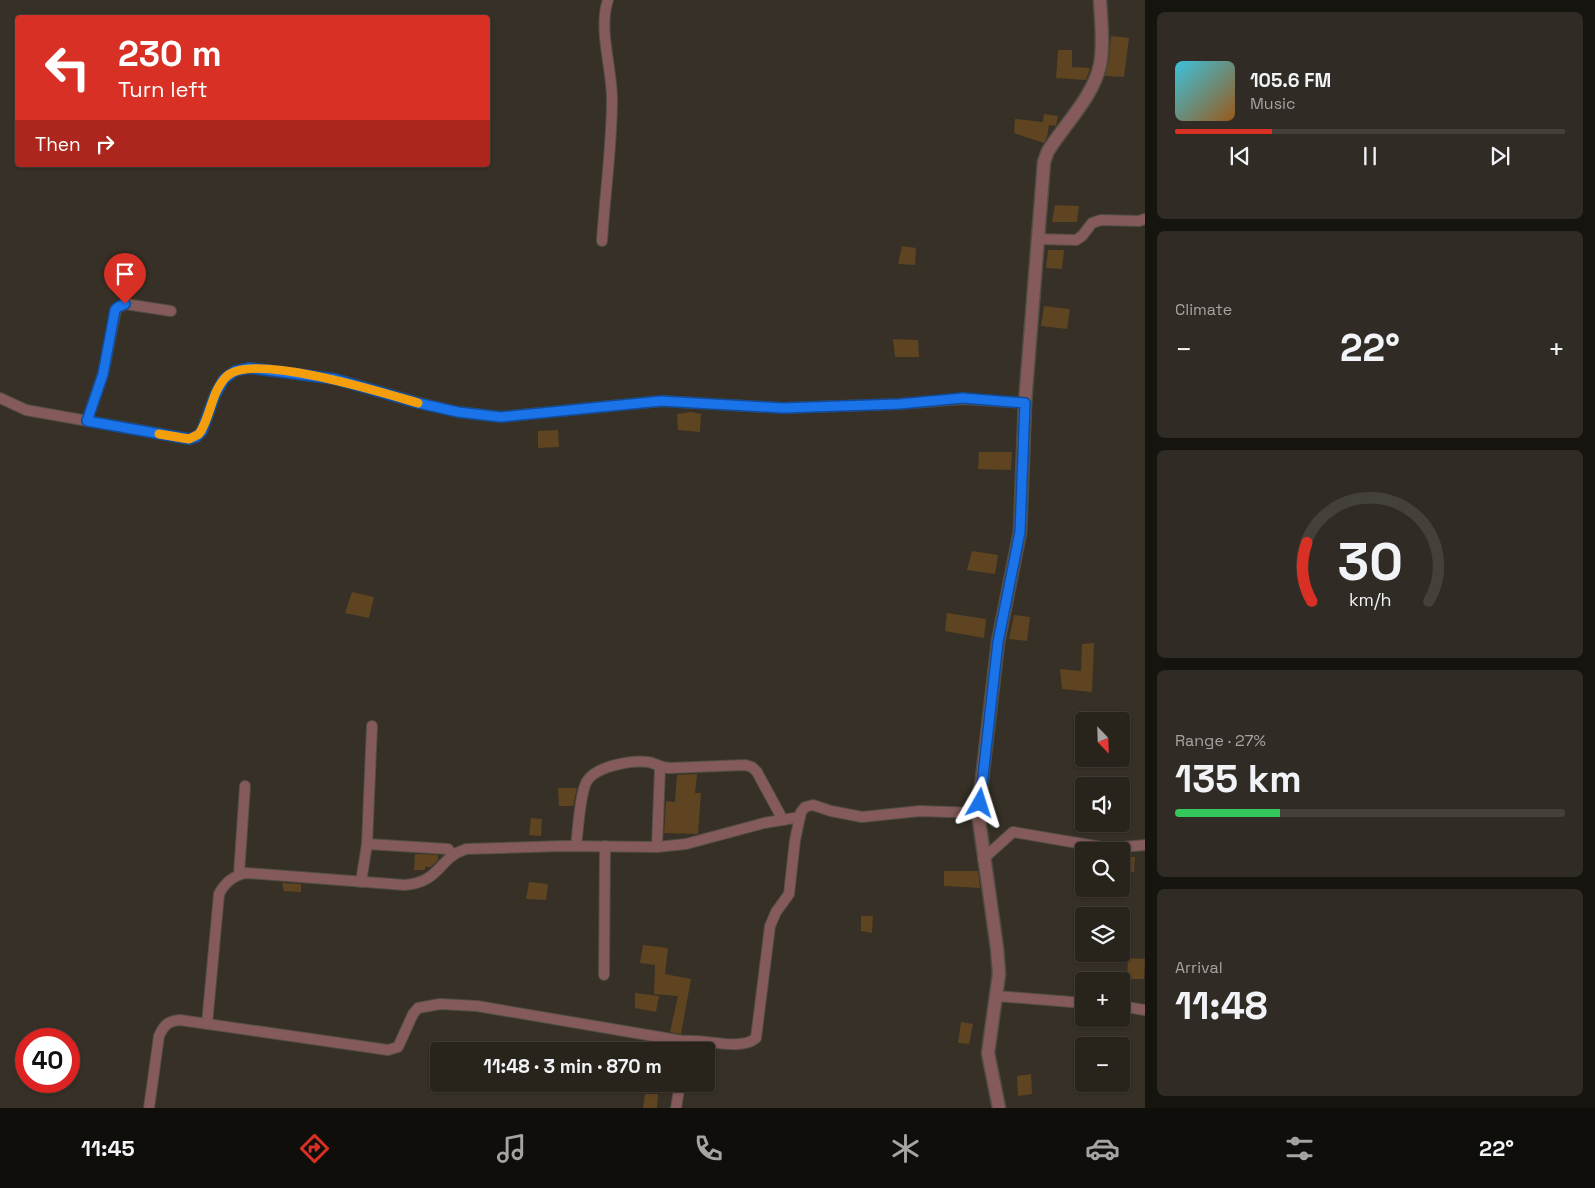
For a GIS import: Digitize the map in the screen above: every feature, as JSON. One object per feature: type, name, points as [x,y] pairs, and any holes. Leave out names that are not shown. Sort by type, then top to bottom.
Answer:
[{"type":"street","points":[[602,241],[612,117],[611,82],[605,26],[608,0]]},
{"type":"street","points":[[999,1108],[988,1053],[999,974],[978,814],[998,642],[1020,532],[1025,403],[1044,162],[1048,150],[1092,89],[1100,64],[1100,0]]},
{"type":"street","points":[[1038,239],[1070,241],[1082,236],[1089,226],[1097,221],[1139,221],[1145,219]]},
{"type":"street","points":[[87,421],[103,374],[116,309],[125,304],[171,311]]},
{"type":"street","points":[[0,398],[26,410],[137,431],[194,438],[202,431],[215,395],[224,379],[235,371],[249,368],[335,379],[418,403],[458,412],[501,417],[661,401],[783,408],[899,404],[963,398],[1025,403]]},
{"type":"street","points":[[361,882],[367,844],[372,726]]},
{"type":"street","points":[[576,846],[587,780],[616,764],[649,762],[660,768],[745,765],[752,767],[783,820]]},
{"type":"street","points":[[657,847],[660,768]]},
{"type":"street","points":[[238,874],[245,786]]},
{"type":"street","points":[[692,1042],[696,1040],[744,1045],[756,1038],[770,926],[776,912],[789,894],[795,840],[803,809],[813,805],[830,811],[862,817],[920,810],[978,814]]},
{"type":"street","points":[[207,1024],[219,894],[226,883],[238,874],[246,873],[405,885],[417,884],[435,875],[453,855],[466,849],[576,846],[657,847],[686,844],[800,817]]},
{"type":"street","points":[[984,859],[1013,832],[1101,847],[1145,844]]},
{"type":"street","points":[[367,844],[448,848],[453,855]]},
{"type":"street","points":[[604,975],[605,846]]},
{"type":"street","points":[[996,996],[1075,1002]]},
{"type":"street","points":[[149,1108],[159,1036],[163,1027],[170,1021],[180,1020],[393,1050],[398,1047],[413,1014],[418,1008],[440,1004],[477,1006],[662,1042]]},
{"type":"street","points":[[1130,1008],[1145,1010]]},
{"type":"street","points":[[676,1108],[679,1092]]},
{"type":"building","points":[[1111,36],[1129,38],[1124,77],[1105,76]]},
{"type":"building","points":[[1058,50],[1072,50],[1072,67],[1090,68],[1086,80],[1056,78]]},
{"type":"building","points":[[1044,114],[1058,116],[1056,126],[1049,125],[1044,143],[1014,133],[1015,119],[1043,122]]},
{"type":"building","points":[[1055,205],[1079,206],[1077,222],[1052,222]]},
{"type":"building","points":[[902,246],[916,248],[915,265],[898,264]]},
{"type":"building","points":[[1048,250],[1064,250],[1062,269],[1046,268]]},
{"type":"building","points":[[1044,306],[1070,309],[1067,329],[1041,326]]},
{"type":"building","points":[[893,339],[918,340],[919,357],[895,357]]},
{"type":"building","points":[[691,412],[701,414],[700,432],[678,430],[677,414]]},
{"type":"building","points":[[558,430],[559,447],[538,448],[538,431]]},
{"type":"building","points":[[979,452],[1012,452],[1011,470],[978,469]]},
{"type":"building","points":[[972,551],[998,555],[995,574],[967,570]]},
{"type":"building","points":[[352,592],[374,597],[369,618],[345,613]]},
{"type":"building","points":[[947,613],[986,619],[984,638],[945,631]]},
{"type":"building","points":[[1014,615],[1030,617],[1027,641],[1009,639]]},
{"type":"building","points":[[1094,643],[1092,692],[1062,689],[1060,669],[1081,671],[1082,644]]},
{"type":"building","points":[[697,774],[695,793],[701,793],[698,834],[664,833],[666,801],[675,802],[677,775]]},
{"type":"building","points":[[558,788],[577,788],[573,806],[559,806]]},
{"type":"building","points":[[531,818],[542,819],[541,836],[529,835]]},
{"type":"building","points":[[415,854],[438,855],[438,860],[431,867],[425,867],[425,870],[414,870]]},
{"type":"building","points":[[1130,857],[1135,857],[1134,872],[1130,872]]},
{"type":"building","points":[[944,871],[978,871],[980,888],[944,886]]},
{"type":"building","points":[[529,882],[548,884],[546,900],[526,899]]},
{"type":"building","points":[[282,883],[301,884],[301,892],[284,891]]},
{"type":"building","points":[[861,916],[873,916],[872,933],[861,931]]},
{"type":"building","points":[[643,945],[668,948],[665,974],[691,979],[681,1034],[670,1032],[678,996],[654,994],[655,965],[640,963]]},
{"type":"building","points":[[1130,958],[1145,959],[1144,979],[1130,979],[1130,972],[1127,972]]},
{"type":"building","points":[[635,993],[659,996],[656,1012],[635,1008]]},
{"type":"building","points":[[961,1022],[973,1024],[969,1044],[958,1043]]},
{"type":"building","points":[[1031,1074],[1032,1094],[1018,1096],[1017,1076]]},
{"type":"building","points":[[645,1094],[658,1094],[657,1108],[643,1108]]},
{"type":"slow traffic","points":[[159,434],[189,439],[199,434],[202,431],[215,395],[224,379],[229,374],[240,369],[279,371],[335,379],[418,403]]},
{"type":"route","points":[[125,304],[115,310],[103,374],[87,421],[189,439],[196,437],[202,431],[215,395],[224,379],[235,371],[249,368],[335,379],[418,403],[458,412],[501,417],[553,410],[661,401],[783,408],[899,404],[963,398],[1025,403],[1020,532],[998,642],[980,803]]}]
